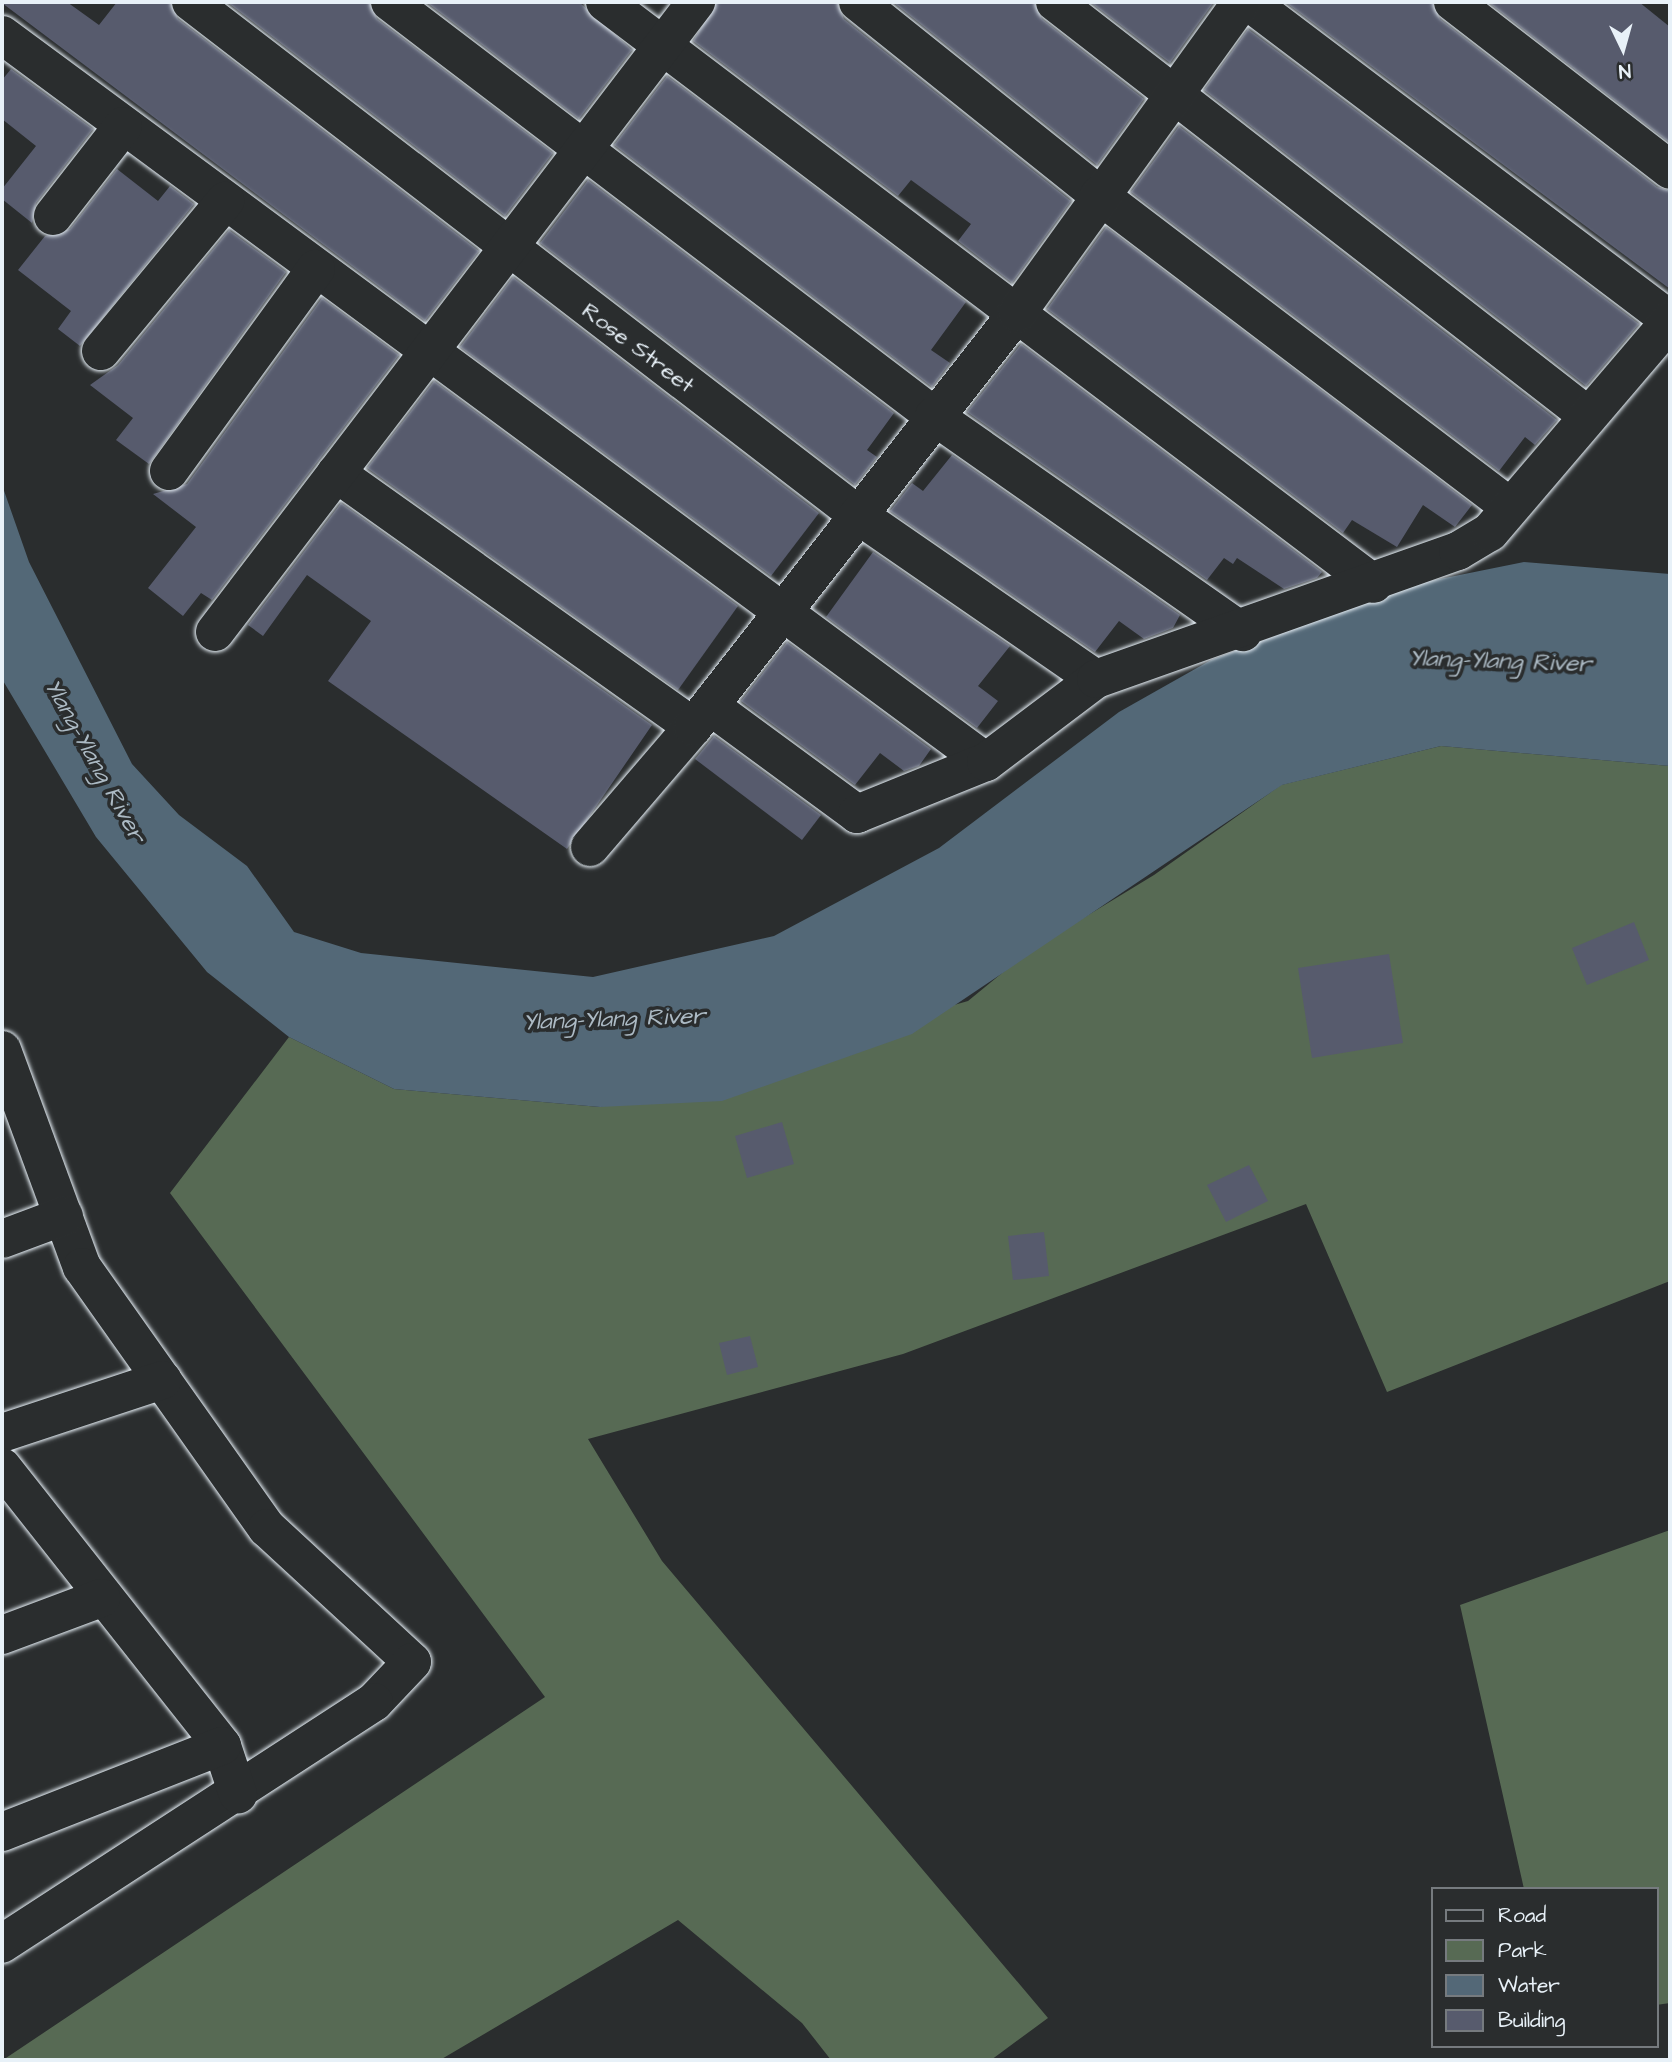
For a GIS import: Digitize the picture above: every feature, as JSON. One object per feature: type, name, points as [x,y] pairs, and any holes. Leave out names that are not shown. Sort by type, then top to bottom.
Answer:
[{"type":"street","name":"Rose Street","points":[[191,2],[505,247],[858,515],[1096,679]]},
{"type":"street","points":[[390,2],[582,152],[934,416],[1243,632]]},
{"type":"street","points":[[605,2],[1374,583]]},
{"type":"street","points":[[215,632],[430,353],[505,247],[582,152],[696,2]]},
{"type":"street","points":[[858,2],[1099,195],[1510,507]]},
{"type":"street","points":[[1055,2],[1177,94],[1587,415]]},
{"type":"street","points":[[590,847],[703,714],[780,608],[858,515],[1017,313],[1099,195],[1177,94],[1241,2]]},
{"type":"street","points":[[336,473],[703,714],[721,714],[858,814],[986,762],[1096,679],[1243,632],[1458,551],[1490,531],[1670,321],[1249,2]]},
{"type":"street","points":[[1453,2],[1670,170]]},
{"type":"street","points":[[4,40],[986,762]]},
{"type":"street","points":[[53,216],[123,126]]},
{"type":"street","points":[[101,351],[225,201]]},
{"type":"street","points":[[169,471],[316,269]]},
{"type":"street","points":[[2,1050],[82,1267],[267,1528],[412,1662],[374,1702],[238,1794],[2,1944]]},
{"type":"street","points":[[2,1239],[64,1216]]},
{"type":"street","points":[[2,1433],[162,1380]]},
{"type":"street","points":[[2,1467],[101,1598],[222,1746],[238,1794]]},
{"type":"street","points":[[2,1635],[101,1598]]},
{"type":"street","points":[[2,1832],[222,1746]]},
{"type":"green space","points":[[1441,746],[1670,766],[1670,1281],[1387,1392],[1306,1204],[903,1354],[588,1439],[662,1561],[1048,2018],[991,2060],[831,2060],[802,2023],[678,1920],[440,2060],[3,2060],[545,1697],[170,1193],[289,1037],[394,1089],[600,1107],[968,1001],[1029,951],[1154,875],[1281,785]]},
{"type":"green space","points":[[1670,1530],[1670,2003],[1658,2005],[1658,1887],[1524,1887],[1460,1605]]},
{"type":"water","name":"Ylang-Ylang River","points":[[2,485],[29,562],[132,764],[179,815],[247,866],[294,932],[361,953],[593,977],[774,936],[939,848],[1119,712],[1211,660],[1410,585],[1524,562],[1670,574],[1670,766],[1441,746],[1282,785],[912,1034],[722,1101],[600,1107],[394,1089],[289,1037],[207,972],[96,837],[2,679]]},
{"type":"building","points":[[67,2],[99,25],[117,2],[170,2],[178,19],[479,251],[425,321],[2,3]]},
{"type":"building","points":[[227,2],[369,2],[377,19],[553,153],[505,216]]},
{"type":"building","points":[[426,2],[579,2],[632,50],[579,119]]},
{"type":"building","points":[[717,2],[837,2],[844,19],[1071,201],[1012,283],[958,241],[971,224],[911,180],[898,196],[693,41]]},
{"type":"building","points":[[893,2],[1034,2],[1042,19],[1144,99],[1097,165]]},
{"type":"building","points":[[1090,2],[1214,2],[1170,63]]},
{"type":"building","points":[[1285,2],[1432,2],[1440,19],[1657,187],[1670,191],[1670,289]]},
{"type":"building","points":[[1488,2],[1639,2],[1670,27],[1670,143]]},
{"type":"building","points":[[1248,29],[1639,324],[1586,386],[1204,90]]},
{"type":"building","points":[[11,69],[93,129],[36,203],[32,223],[2,199],[2,189],[36,146],[2,119],[2,80]]},
{"type":"building","points":[[667,76],[966,302],[931,350],[950,363],[932,387],[614,145]]},
{"type":"building","points":[[1179,126],[1557,420],[1535,445],[1525,437],[1499,471],[1131,192]]},
{"type":"building","points":[[117,169],[158,201],[170,186],[194,204],[80,346],[58,329],[71,311],[18,270],[45,236],[70,229]]},
{"type":"building","points":[[588,180],[894,413],[867,450],[877,457],[855,485],[540,243]]},
{"type":"building","points":[[1106,227],[1472,505],[1455,527],[1423,505],[1397,547],[1352,520],[1343,533],[1047,309]]},
{"type":"building","points":[[229,230],[286,272],[149,464],[116,440],[133,418],[90,385],[118,365]]},
{"type":"building","points":[[513,277],[819,513],[771,576],[460,347]]},
{"type":"building","points":[[322,298],[399,355],[212,600],[201,593],[183,616],[148,588],[196,527],[153,494],[187,484]]},
{"type":"building","points":[[1021,344],[1322,572],[1317,578],[1284,589],[1237,558],[1233,564],[1224,558],[1207,580],[967,412]]},
{"type":"building","points":[[434,381],[738,606],[678,690],[367,468]]},
{"type":"building","points":[[952,455],[1180,615],[1173,628],[1144,639],[1119,621],[1095,652],[890,511],[912,483],[923,491]]},
{"type":"building","points":[[341,503],[652,725],[567,849],[328,681],[371,621],[307,575],[263,636],[248,625]]},
{"type":"building","points":[[873,552],[1010,646],[978,686],[998,701],[977,728],[826,617]]},
{"type":"building","points":[[787,642],[931,749],[919,766],[904,771],[880,753],[855,785],[741,701]]},
{"type":"building","points":[[714,736],[821,815],[802,840],[695,759]]},
{"type":"building","points":[[1634,922],[1649,960],[1587,985],[1572,948]]},
{"type":"building","points":[[1389,954],[1403,1043],[1312,1058],[1298,968]]},
{"type":"building","points":[[782,1122],[794,1164],[747,1178],[735,1136]]},
{"type":"building","points":[[1249,1165],[1268,1201],[1226,1222],[1207,1185]]},
{"type":"building","points":[[1044,1232],[1049,1276],[1013,1280],[1008,1236]]},
{"type":"building","points":[[750,1336],[758,1367],[727,1375],[719,1343]]}]
